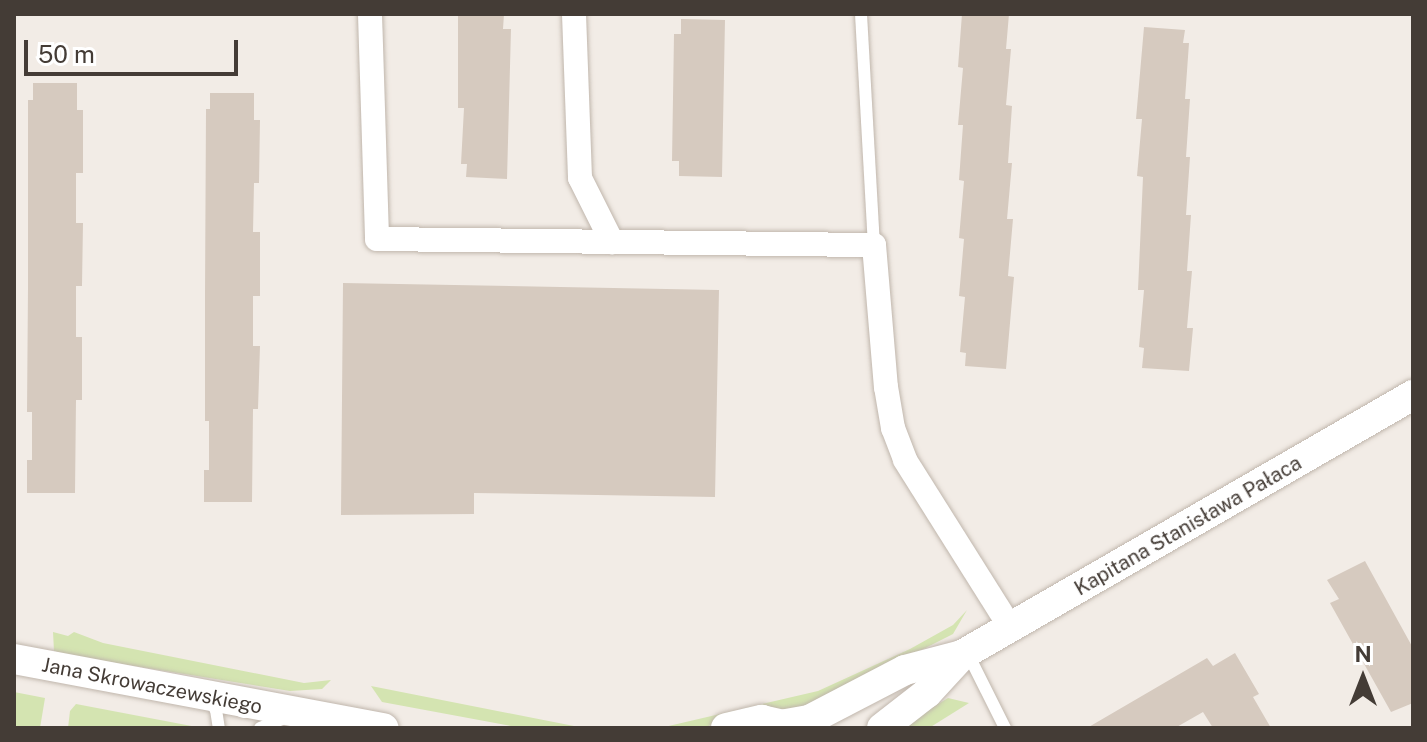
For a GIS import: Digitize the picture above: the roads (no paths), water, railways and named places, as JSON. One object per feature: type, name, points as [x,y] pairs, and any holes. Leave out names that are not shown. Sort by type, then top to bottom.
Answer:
[{"type":"street","points":[[370,14],[377,239],[874,245],[886,387],[901,449],[922,493],[1011,628]]},
{"type":"street","points":[[574,14],[580,178],[612,242]]},
{"type":"street","name":"Kapitana Stanisława Pałaca","points":[[726,728],[762,720],[791,726],[809,720],[905,670],[964,653],[1413,395]]},
{"type":"street","name":"Kapitana Stanisława Pałaca","points":[[882,728],[927,693],[964,653]]},
{"type":"street","name":"Jana Skrowaczewskiego","points":[[14,659],[384,728]]},
{"type":"lane","points":[[861,14],[874,245]]},
{"type":"lane","points":[[964,653],[1005,728]]},
{"type":"lane","points":[[206,697],[216,710],[219,728]]},
{"type":"lane","points":[[260,728],[301,714]]}]
